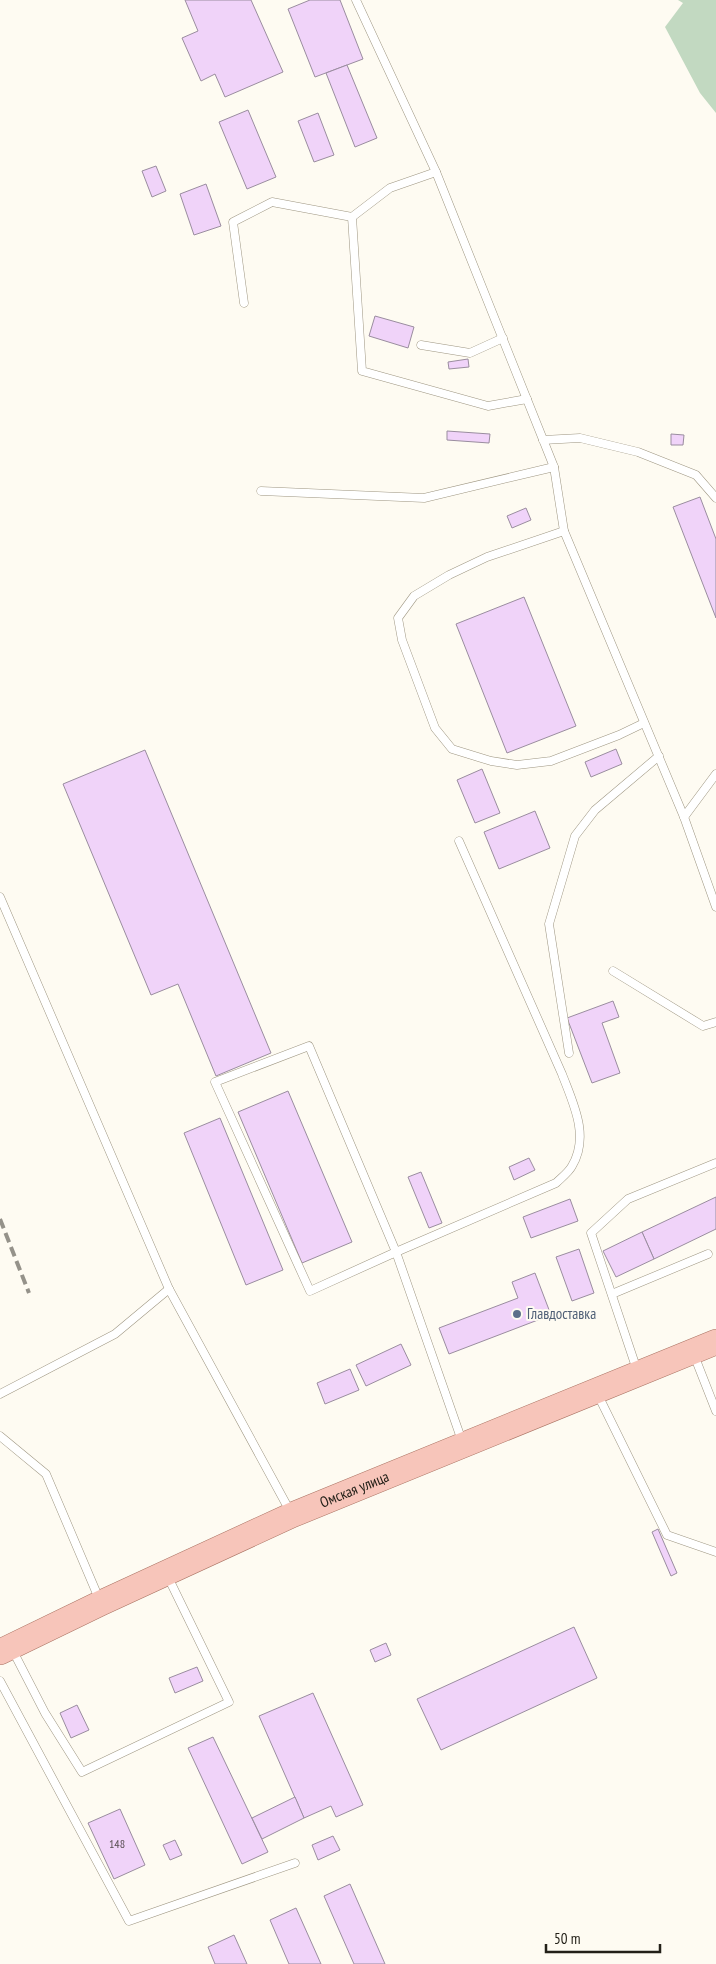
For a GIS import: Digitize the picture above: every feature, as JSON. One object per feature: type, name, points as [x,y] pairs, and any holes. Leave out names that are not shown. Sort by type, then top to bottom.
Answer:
[{"type":"main road","name":"Омская улица","points":[[5,1650],[101,1603],[292,1515],[716,1342]]},
{"type":"lane","points":[[356,0],[436,172],[503,338],[554,467],[564,531],[684,817],[716,907]]},
{"type":"lane","points":[[244,303],[233,222],[272,202],[352,217],[390,188],[436,172]]},
{"type":"lane","points":[[352,217],[362,371],[488,406],[527,399]]},
{"type":"lane","points":[[421,345],[470,353],[503,338]]},
{"type":"lane","points":[[543,440],[580,438],[638,452],[696,475],[716,498]]},
{"type":"lane","points":[[261,491],[424,498],[554,467]]},
{"type":"lane","points":[[564,531],[487,557],[449,575],[414,596],[398,618],[402,640],[435,728],[452,749],[491,761],[517,765],[551,761],[619,735],[644,723]]},
{"type":"lane","points":[[569,1053],[549,924],[575,836],[595,810],[659,756]]},
{"type":"lane","points":[[684,817],[716,774]]},
{"type":"lane","points":[[459,841],[562,1074],[576,1110],[580,1131],[579,1147],[572,1166],[556,1184],[396,1252],[310,1291],[215,1082],[309,1046],[396,1252],[464,1445]]},
{"type":"lane","points":[[0,897],[170,1290],[292,1515]]},
{"type":"lane","points":[[613,971],[703,1026],[716,1022]]},
{"type":"lane","points":[[638,1374],[591,1233],[628,1199],[716,1163]]},
{"type":"lane","points":[[612,1294],[708,1254]]},
{"type":"lane","points":[[0,1394],[114,1334],[170,1290]]},
{"type":"lane","points":[[693,1352],[716,1411]]},
{"type":"lane","points":[[596,1392],[666,1535],[716,1552]]},
{"type":"lane","points":[[0,1436],[46,1474],[101,1603]]},
{"type":"lane","points":[[5,1650],[82,1772],[229,1702],[166,1574]]},
{"type":"lane","points":[[0,1681],[129,1921],[295,1863]]},
{"type":"green space","points":[[678,0],[716,0],[716,113],[700,93],[665,27],[683,3]]},
{"type":"building","points":[[185,0],[251,0],[283,72],[225,97],[215,74],[201,81],[182,38],[198,31]]},
{"type":"building","points":[[310,0],[340,0],[363,59],[315,77],[288,9]]},
{"type":"building","points":[[347,65],[377,138],[355,147],[326,73]]},
{"type":"building","points":[[248,110],[276,177],[247,189],[219,122]]},
{"type":"building","points":[[318,113],[334,155],[314,162],[298,121]]},
{"type":"building","points":[[156,166],[166,191],[152,197],[142,171]]},
{"type":"building","points":[[206,184],[221,226],[194,235],[180,194]]},
{"type":"building","points":[[375,316],[414,327],[408,348],[369,336]]},
{"type":"building","points":[[468,359],[469,367],[449,369],[448,362]]},
{"type":"building","points":[[447,431],[490,434],[489,443],[447,440]]},
{"type":"building","points":[[671,434],[684,435],[683,445],[671,445]]},
{"type":"building","points":[[700,497],[716,539],[716,618],[673,507]]},
{"type":"building","points":[[526,508],[531,520],[512,528],[507,516]]},
{"type":"building","points":[[524,597],[576,726],[507,753],[456,624]]},
{"type":"building","points":[[616,749],[622,764],[591,777],[585,762]]},
{"type":"building","points":[[145,750],[271,1053],[216,1076],[178,984],[151,995],[63,784]]},
{"type":"building","points":[[482,769],[500,813],[475,823],[457,780]]},
{"type":"building","points":[[535,811],[550,848],[499,869],[484,832]]},
{"type":"building","points":[[613,1001],[619,1017],[602,1023],[620,1073],[592,1083],[567,1018]]},
{"type":"building","points":[[288,1091],[352,1242],[302,1263],[238,1112]]},
{"type":"building","points":[[220,1118],[283,1270],[246,1285],[184,1133]]},
{"type":"building","points":[[529,1158],[535,1170],[514,1180],[509,1167]]},
{"type":"building","points":[[421,1172],[442,1223],[429,1228],[408,1177]]},
{"type":"building","points":[[716,1197],[716,1229],[654,1259],[642,1232]]},
{"type":"building","points":[[570,1199],[578,1221],[531,1238],[523,1217]]},
{"type":"building","points":[[642,1232],[654,1259],[616,1277],[603,1251]]},
{"type":"building","points":[[579,1249],[594,1293],[572,1301],[556,1257]]},
{"type":"building","points":[[535,1273],[551,1315],[449,1354],[439,1328],[518,1298],[512,1282]]},
{"type":"building","points":[[401,1344],[411,1365],[366,1386],[356,1365]]},
{"type":"building","points":[[350,1369],[359,1390],[325,1404],[317,1383]]},
{"type":"building","points":[[658,1529],[677,1573],[671,1576],[652,1532]]},
{"type":"building","points":[[574,1627],[597,1678],[441,1750],[417,1699]]},
{"type":"building","points":[[386,1643],[391,1655],[375,1662],[370,1650]]},
{"type":"building","points":[[197,1667],[203,1681],[175,1693],[169,1678]]},
{"type":"building","points":[[313,1693],[363,1805],[336,1817],[331,1806],[304,1818],[259,1716]]},
{"type":"building","points":[[77,1705],[89,1730],[71,1738],[60,1713]]},
{"type":"building","points":[[213,1737],[268,1852],[242,1864],[188,1748]]},
{"type":"building","points":[[295,1797],[304,1818],[262,1839],[252,1818]]},
{"type":"building","points":[[120,1809],[145,1865],[114,1879],[88,1823]]},
{"type":"building","points":[[333,1836],[340,1850],[318,1860],[312,1845]]},
{"type":"building","points":[[175,1840],[182,1855],[170,1860],[163,1845]]},
{"type":"building","points":[[350,1884],[385,1964],[354,1964],[324,1896]]},
{"type":"building","points":[[296,1908],[321,1964],[289,1964],[270,1920]]},
{"type":"building","points":[[234,1935],[247,1964],[215,1964],[208,1947]]},
{"type":"railway","points":[[0,1219],[29,1293]]},
{"type":"place","name":"Главдоставка","points":[[517,1314]]}]
